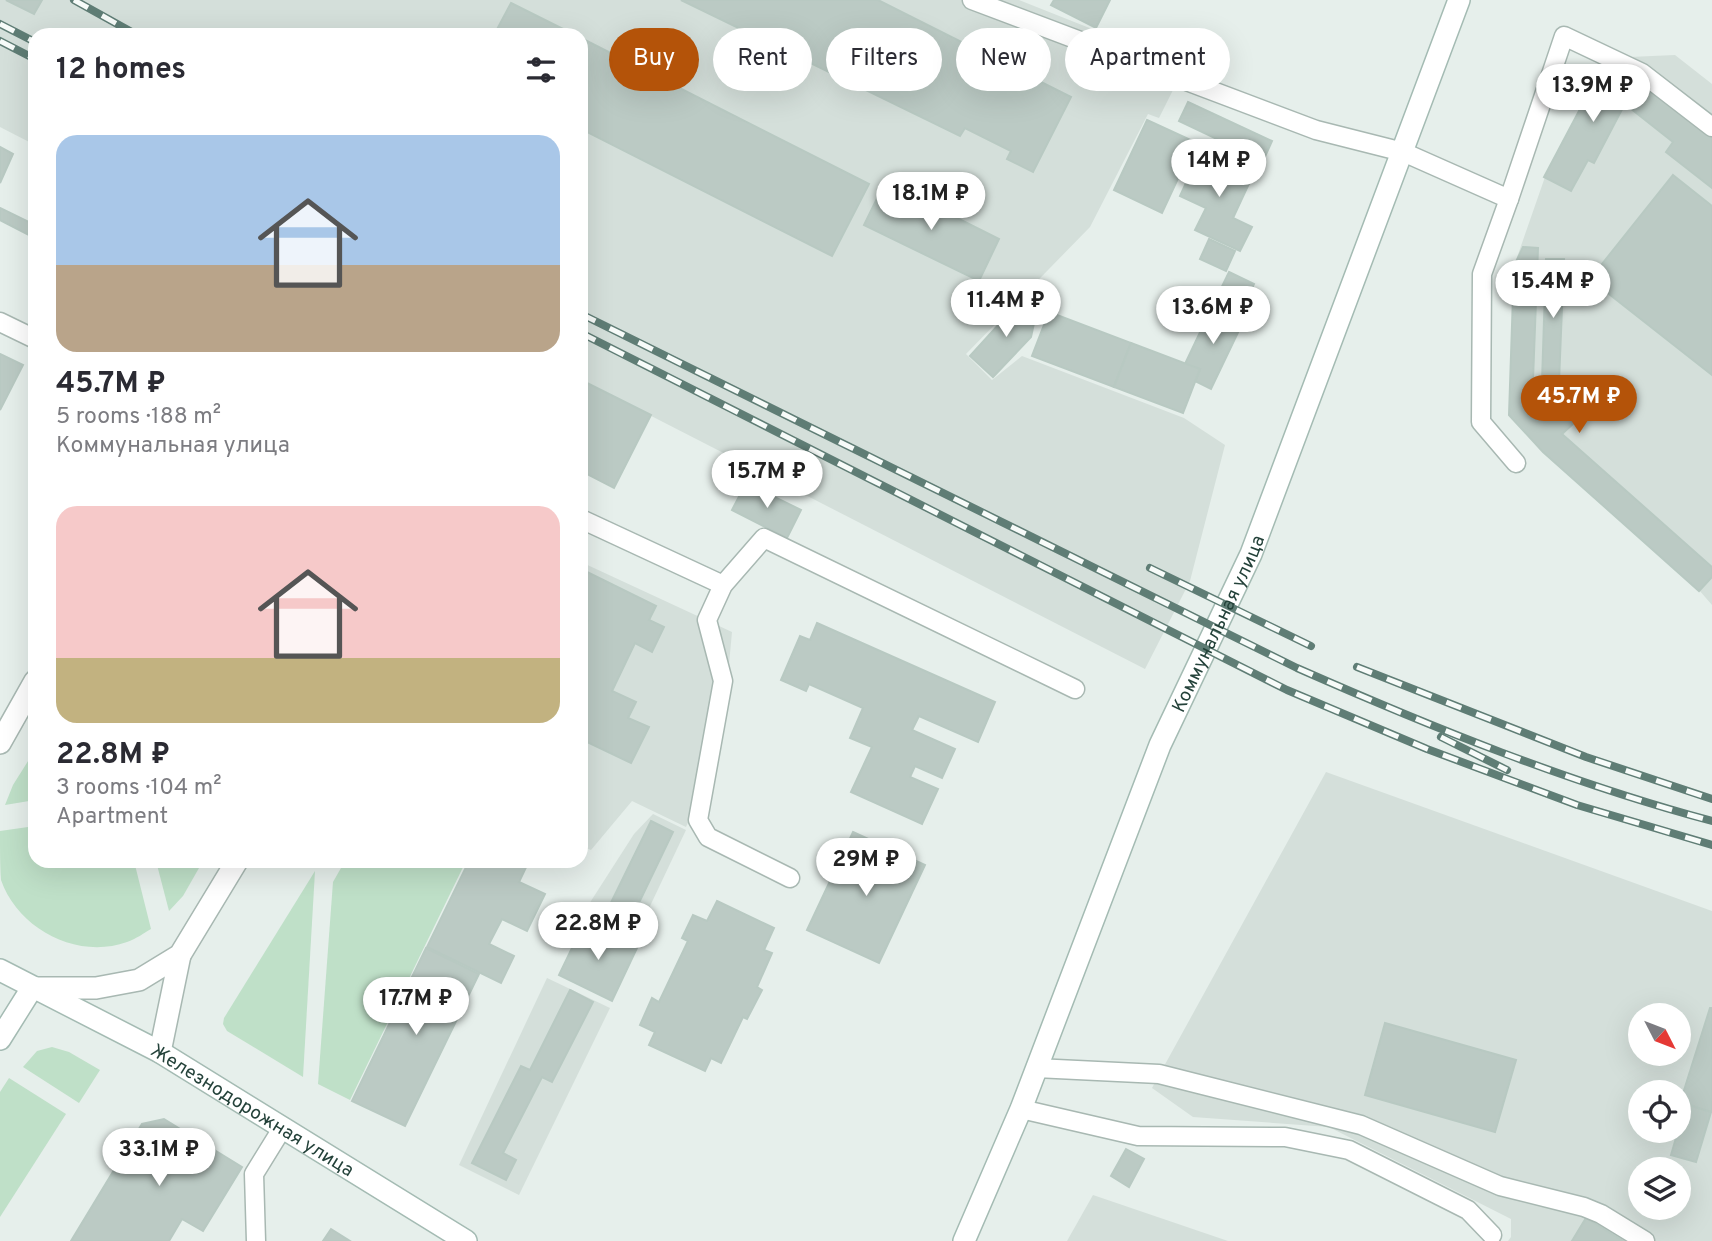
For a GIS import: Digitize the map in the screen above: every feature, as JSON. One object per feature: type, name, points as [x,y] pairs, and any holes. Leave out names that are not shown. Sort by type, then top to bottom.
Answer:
[{"type":"main road","name":"Коммунальная улица","points":[[964,1241],[1020,1109],[1160,745],[1251,554],[1459,0]]},
{"type":"main road","points":[[0,743],[28,693]]},
{"type":"main road","points":[[160,1052],[180,955],[233,868]]},
{"type":"main road","points":[[0,1039],[32,988],[96,988],[138,980],[180,955]]},
{"type":"main road","name":"Железнодорожная улица","points":[[0,970],[160,1052],[466,1241]]},
{"type":"lane","points":[[972,0],[1316,130],[1403,152],[1509,199]]},
{"type":"lane","points":[[1516,463],[1481,422],[1482,274],[1564,36],[1642,72],[1712,127]]},
{"type":"lane","points":[[0,322],[28,336]]},
{"type":"lane","points":[[588,522],[723,585]]},
{"type":"lane","points":[[790,878],[708,837],[698,820],[723,681],[707,620],[723,585],[764,538],[1075,690]]},
{"type":"lane","points":[[1036,1068],[1159,1074],[1361,1125],[1500,1186],[1584,1207],[1601,1214],[1644,1241]]},
{"type":"lane","points":[[1020,1109],[1138,1136],[1285,1137],[1349,1150],[1468,1210],[1492,1235]]},
{"type":"lane","points":[[256,1241],[254,1174],[283,1127]]},
{"type":"shaded area","points":[[0,0],[1019,0],[1089,28],[1065,28],[1065,91],[1172,91],[1159,118],[1148,114],[1090,227],[966,354],[992,380],[1022,356],[1184,418],[1225,445],[1190,581],[1145,669],[588,384],[588,28],[28,28],[28,141],[0,127]]},
{"type":"shaded area","points":[[1675,55],[1712,84],[1712,605],[1699,590],[1543,452],[1509,415],[1514,266],[1545,177],[1607,58]]},
{"type":"shaded area","points":[[588,565],[732,632],[721,750],[686,827],[632,801],[591,850],[588,849]]},
{"type":"shaded area","points":[[1326,772],[1712,911],[1712,1241],[1508,1241],[1511,1237],[1511,1219],[1329,1127],[1193,1117],[1152,1088]]},
{"type":"shaded area","points":[[653,814],[686,830],[634,940],[582,915],[634,834]]},
{"type":"shaded area","points":[[547,978],[610,1008],[519,1195],[459,1165]]},
{"type":"shaded area","points":[[1093,1195],[1228,1241],[1067,1241]]},
{"type":"green space","points":[[28,761],[28,801],[5,805],[13,785]]},
{"type":"green space","points":[[28,827],[28,868],[136,868],[151,929],[127,942],[108,947],[89,947],[52,936],[35,926],[9,897],[1,880],[0,831]]},
{"type":"green space","points":[[158,868],[199,868],[183,896],[169,911]]},
{"type":"green space","points":[[341,868],[463,868],[350,1100],[318,1084],[333,882]]},
{"type":"green space","points":[[315,871],[303,1077],[227,1031],[223,1024],[224,1018]]},
{"type":"green space","points":[[52,1047],[69,1052],[100,1070],[79,1103],[23,1067],[37,1051]]},
{"type":"green space","points":[[9,1078],[66,1114],[0,1217],[0,1092]]},
{"type":"building","points":[[6,0],[42,0],[34,14]]},
{"type":"building","points":[[681,0],[878,0],[934,28],[826,28],[826,71],[812,64],[812,28],[738,28]]},
{"type":"building","points":[[1054,0],[1110,0],[1096,28],[1051,5]]},
{"type":"building","points":[[511,3],[561,28],[498,28]]},
{"type":"building","points":[[942,32],[956,39],[956,91],[1051,91],[1051,87],[1071,97],[1033,172],[1007,159],[1011,151],[965,128],[960,136],[868,91],[942,91]]},
{"type":"building","points":[[588,42],[609,52],[609,91],[686,91],[869,184],[832,256],[588,133]]},
{"type":"building","points":[[1607,58],[1640,75],[1594,163],[1588,160],[1571,191],[1544,177]]},
{"type":"building","points":[[1643,82],[1712,137],[1712,188],[1666,152],[1673,142],[1625,104]]},
{"type":"building","points":[[1188,102],[1272,141],[1263,161],[1179,121]]},
{"type":"building","points":[[1147,120],[1195,142],[1162,213],[1114,190]]},
{"type":"building","points":[[0,147],[13,154],[0,183]]},
{"type":"building","points":[[1201,150],[1253,175],[1233,218],[1252,227],[1240,251],[1195,230],[1206,208],[1180,196]]},
{"type":"building","points":[[1673,175],[1712,206],[1712,375],[1590,279]]},
{"type":"building","points":[[885,182],[999,239],[979,281],[864,225]]},
{"type":"building","points":[[0,208],[28,222],[28,234],[0,220]]},
{"type":"building","points":[[1209,239],[1235,251],[1226,271],[1200,259]]},
{"type":"building","points":[[1523,247],[1538,248],[1533,380],[1574,423],[1562,434],[1712,567],[1712,577],[1699,591],[1543,452],[1509,415],[1514,266]]},
{"type":"building","points":[[1546,259],[1564,259],[1559,382],[1542,382]]},
{"type":"building","points":[[1229,272],[1254,284],[1237,319],[1212,307]]},
{"type":"building","points":[[1021,300],[1036,314],[1031,337],[993,377],[970,356]]},
{"type":"building","points":[[1212,307],[1243,322],[1211,389],[1195,381],[1200,369],[1185,364]]},
{"type":"building","points":[[1049,312],[1131,343],[1114,387],[1032,356]]},
{"type":"building","points":[[1131,343],[1200,369],[1183,413],[1114,387]]},
{"type":"building","points":[[0,354],[23,365],[0,410]]},
{"type":"building","points":[[588,384],[651,415],[614,488],[588,475]]},
{"type":"building","points":[[746,483],[801,510],[787,538],[732,510]]},
{"type":"building","points":[[588,572],[656,606],[649,620],[664,627],[652,652],[635,643],[612,691],[636,702],[628,718],[649,727],[631,763],[588,742]]},
{"type":"building","points":[[817,623],[995,702],[978,742],[919,716],[912,730],[955,749],[942,778],[915,766],[910,777],[938,789],[922,824],[851,792],[872,747],[850,738],[863,708],[809,684],[806,691],[781,680],[800,636],[810,640]]},
{"type":"building","points":[[651,821],[673,832],[624,934],[601,923]]},
{"type":"building","points":[[853,832],[925,865],[879,963],[807,930]]},
{"type":"building","points":[[466,868],[526,868],[519,882],[545,894],[527,931],[502,919],[489,944],[514,956],[501,983],[427,947]]},
{"type":"building","points":[[717,901],[774,928],[764,950],[772,953],[757,987],[762,990],[747,1019],[743,1017],[721,1063],[711,1058],[705,1071],[649,1045],[655,1032],[640,1025],[652,998],[659,1002],[688,941],[682,938],[693,915],[707,921]]},
{"type":"building","points":[[584,923],[637,948],[612,1001],[559,975]]},
{"type":"building","points":[[426,948],[479,974],[405,1126],[352,1101]]},
{"type":"building","points":[[570,990],[593,1002],[552,1082],[542,1077],[503,1153],[516,1160],[506,1180],[472,1163],[521,1066],[530,1070]]},
{"type":"building","points":[[1712,1008],[1712,1112],[1691,1106],[1691,1080],[1687,1080]]},
{"type":"building","points":[[1385,1023],[1516,1060],[1495,1132],[1365,1095]]},
{"type":"building","points":[[1691,1106],[1711,1112],[1696,1162],[1691,1161],[1691,1157],[1671,1155],[1675,1143],[1691,1143]]},
{"type":"building","points":[[164,1119],[242,1167],[203,1231],[182,1219],[169,1241],[71,1241],[142,1124]]},
{"type":"building","points":[[1126,1149],[1144,1159],[1129,1187],[1111,1176]]},
{"type":"building","points":[[1586,1218],[1623,1241],[1572,1241]]},
{"type":"building","points":[[331,1229],[350,1241],[323,1241]]},
{"type":"railway","points":[[74,0],[124,28]]},
{"type":"railway","points":[[0,24],[28,38]]},
{"type":"railway","points":[[0,41],[28,55]]},
{"type":"railway","points":[[588,317],[1297,668],[1502,752],[1606,789],[1712,821]]},
{"type":"railway","points":[[588,337],[1287,690],[1427,749],[1577,805],[1712,845]]},
{"type":"railway","points":[[1150,568],[1311,646]]},
{"type":"railway","points":[[1357,667],[1586,757],[1712,799]]},
{"type":"railway","points":[[1441,737],[1507,770]]}]
